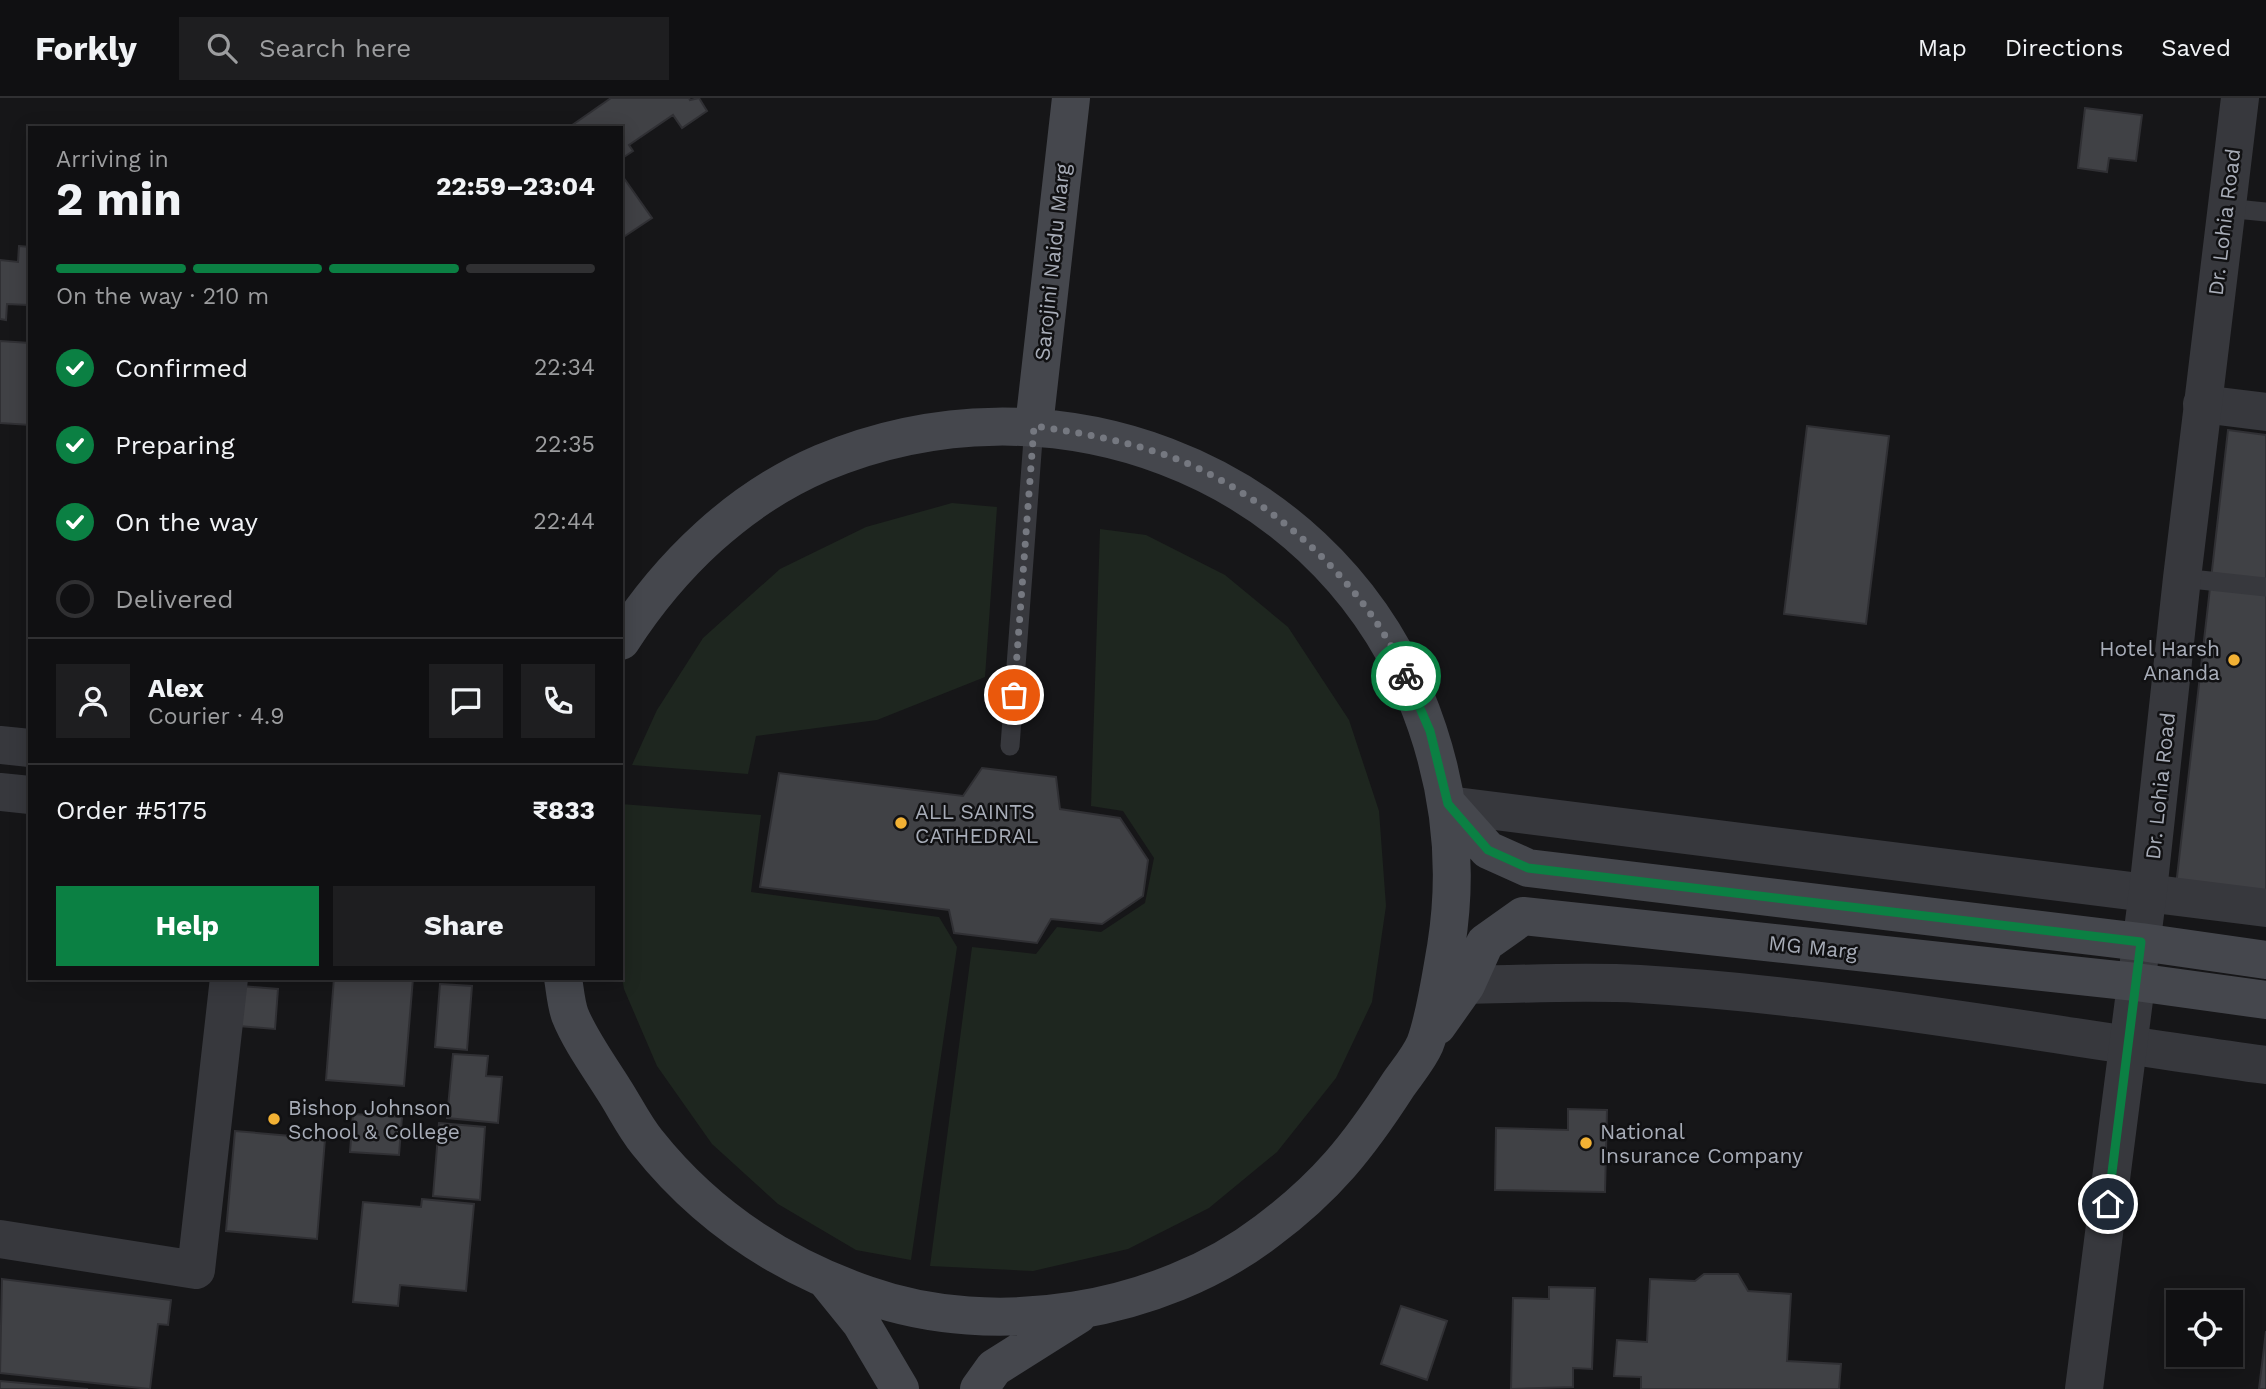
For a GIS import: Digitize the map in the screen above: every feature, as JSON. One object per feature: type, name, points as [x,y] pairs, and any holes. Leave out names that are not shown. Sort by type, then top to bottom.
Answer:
[{"type":"main road","name":"Sarojini Naidu Marg","points":[[1034,426],[1070,98]]},
{"type":"main road","points":[[623,638],[647,601],[696,546],[754,501],[818,465],[888,440],[960,427],[1034,426],[1109,437],[1181,461],[1248,497],[1308,543],[1360,598],[1401,662],[1430,731],[1448,804],[1453,860],[1451,915],[1425,1044]]},
{"type":"main road","name":"MG Marg","points":[[1448,804],[1488,850],[1528,868],[2141,942],[2266,960]]},
{"type":"main road","name":"MG Marg","points":[[1089,1308],[1177,1283],[1244,1249],[1303,1204],[1354,1151],[1465,985],[1485,943],[1523,916],[2136,982],[2266,1000]]},
{"type":"main road","points":[[563,980],[570,1014],[645,1139],[697,1197],[758,1245],[827,1281],[884,1301],[943,1314],[1055,1315],[1089,1308]]},
{"type":"main road","points":[[827,1281],[861,1323],[900,1389]]},
{"type":"main road","points":[[979,1389],[994,1368],[1040,1336],[1089,1308]]},
{"type":"street","name":"Dr. Lohia Road","points":[[2084,1389],[2148,891],[2202,404],[2240,98]]},
{"type":"street","points":[[2202,404],[2266,412]]},
{"type":"street","points":[[0,745],[28,748]]},
{"type":"street","points":[[0,792],[28,795]]},
{"type":"street","points":[[1448,804],[2266,908]]},
{"type":"street","points":[[0,1239],[196,1270],[229,980]]},
{"type":"street","points":[[1465,985],[1637,984],[1717,990],[1865,1007],[2266,1065]]},
{"type":"lane","points":[[2226,208],[2266,212]]},
{"type":"lane","points":[[1010,746],[1034,426]]},
{"type":"lane","points":[[2182,578],[2266,587]]},
{"type":"shaded area","points":[[952,503],[997,507],[985,677],[877,720],[756,736],[748,774],[632,765],[657,710],[703,638],[780,569],[866,527]]},
{"type":"shaded area","points":[[1100,529],[1146,535],[1225,575],[1288,627],[1349,720],[1379,811],[1386,906],[1372,1002],[1336,1078],[1277,1152],[1209,1208],[1128,1249],[1033,1271],[930,1266],[972,947],[1036,954],[1057,927],[1101,932],[1145,903],[1154,858],[1123,811],[1091,806]]},
{"type":"shaded area","points":[[623,804],[761,815],[751,892],[939,917],[957,947],[911,1260],[856,1250],[778,1204],[712,1144],[657,1066],[624,989]]},
{"type":"building","points":[[611,98],[699,98],[707,111],[682,128],[673,115],[629,145],[633,151],[623,158],[623,126],[571,126]]},
{"type":"building","points":[[2085,108],[2142,115],[2136,161],[2109,158],[2107,172],[2078,168]]},
{"type":"building","points":[[623,177],[652,218],[623,237]]},
{"type":"building","points":[[19,246],[28,247],[28,305],[7,304],[6,320],[0,319],[0,260],[18,262]]},
{"type":"building","points":[[0,341],[28,343],[28,425],[0,423]]},
{"type":"building","points":[[1807,426],[1889,436],[1866,624],[1784,614]]},
{"type":"building","name":"Hotel Harsh Ananda","points":[[2228,430],[2266,435],[2266,898],[2176,886]]},
{"type":"building","points":[[982,768],[1056,777],[1060,809],[1120,818],[1148,860],[1143,896],[1102,924],[1051,919],[1037,943],[954,933],[949,910],[760,887],[779,773],[963,796]]},
{"type":"building","points":[[334,980],[413,980],[404,1086],[326,1080]]},
{"type":"building","points":[[440,984],[472,986],[467,1050],[435,1047]]},
{"type":"building","points":[[242,986],[278,989],[275,1029],[239,1026]]},
{"type":"building","points":[[453,1054],[488,1056],[486,1076],[502,1077],[498,1123],[447,1118]]},
{"type":"building","points":[[1568,1109],[1607,1110],[1605,1192],[1495,1190],[1496,1128],[1568,1130]]},
{"type":"building","points":[[353,1114],[402,1117],[399,1155],[350,1152]]},
{"type":"building","points":[[439,1123],[485,1127],[480,1200],[433,1196]]},
{"type":"building","points":[[235,1131],[325,1139],[317,1239],[226,1231]]},
{"type":"building","points":[[422,1199],[474,1204],[466,1291],[400,1285],[398,1306],[353,1302],[363,1202],[421,1207]]},
{"type":"building","points":[[1704,1274],[1738,1274],[1748,1291],[1791,1294],[1787,1361],[1841,1364],[1839,1389],[1641,1389],[1641,1377],[1614,1376],[1617,1340],[1647,1342],[1650,1279],[1695,1281]]},
{"type":"building","points":[[2,1279],[171,1300],[168,1325],[158,1324],[150,1389],[0,1373]]},
{"type":"building","points":[[1549,1287],[1595,1288],[1592,1369],[1573,1368],[1573,1387],[1511,1389],[1513,1298],[1549,1299]]},
{"type":"building","points":[[1401,1306],[1447,1321],[1427,1380],[1381,1364]]},
{"type":"building","points":[[2266,1331],[2266,1389],[2259,1389]]},
{"type":"building","points":[[0,1381],[88,1389],[0,1389]]},
{"type":"way so far","points":[[1014,695],[1034,426],[1109,437],[1181,461],[1248,497],[1308,543],[1360,598],[1401,662],[1406,676]]},
{"type":"place","name":"Hotel Harsh Ananda","points":[[2234,660]]},
{"type":"place","name":"ALL SAINTS CATHEDRAL","points":[[901,823]]},
{"type":"place","name":"Bishop Johnson School & College","points":[[274,1119]]},
{"type":"place","name":"National Insurance Company","points":[[1586,1143]]},
{"type":"route","points":[[1406,676],[1430,731],[1448,804],[1488,850],[1528,868],[2141,942],[2108,1204]]}]
